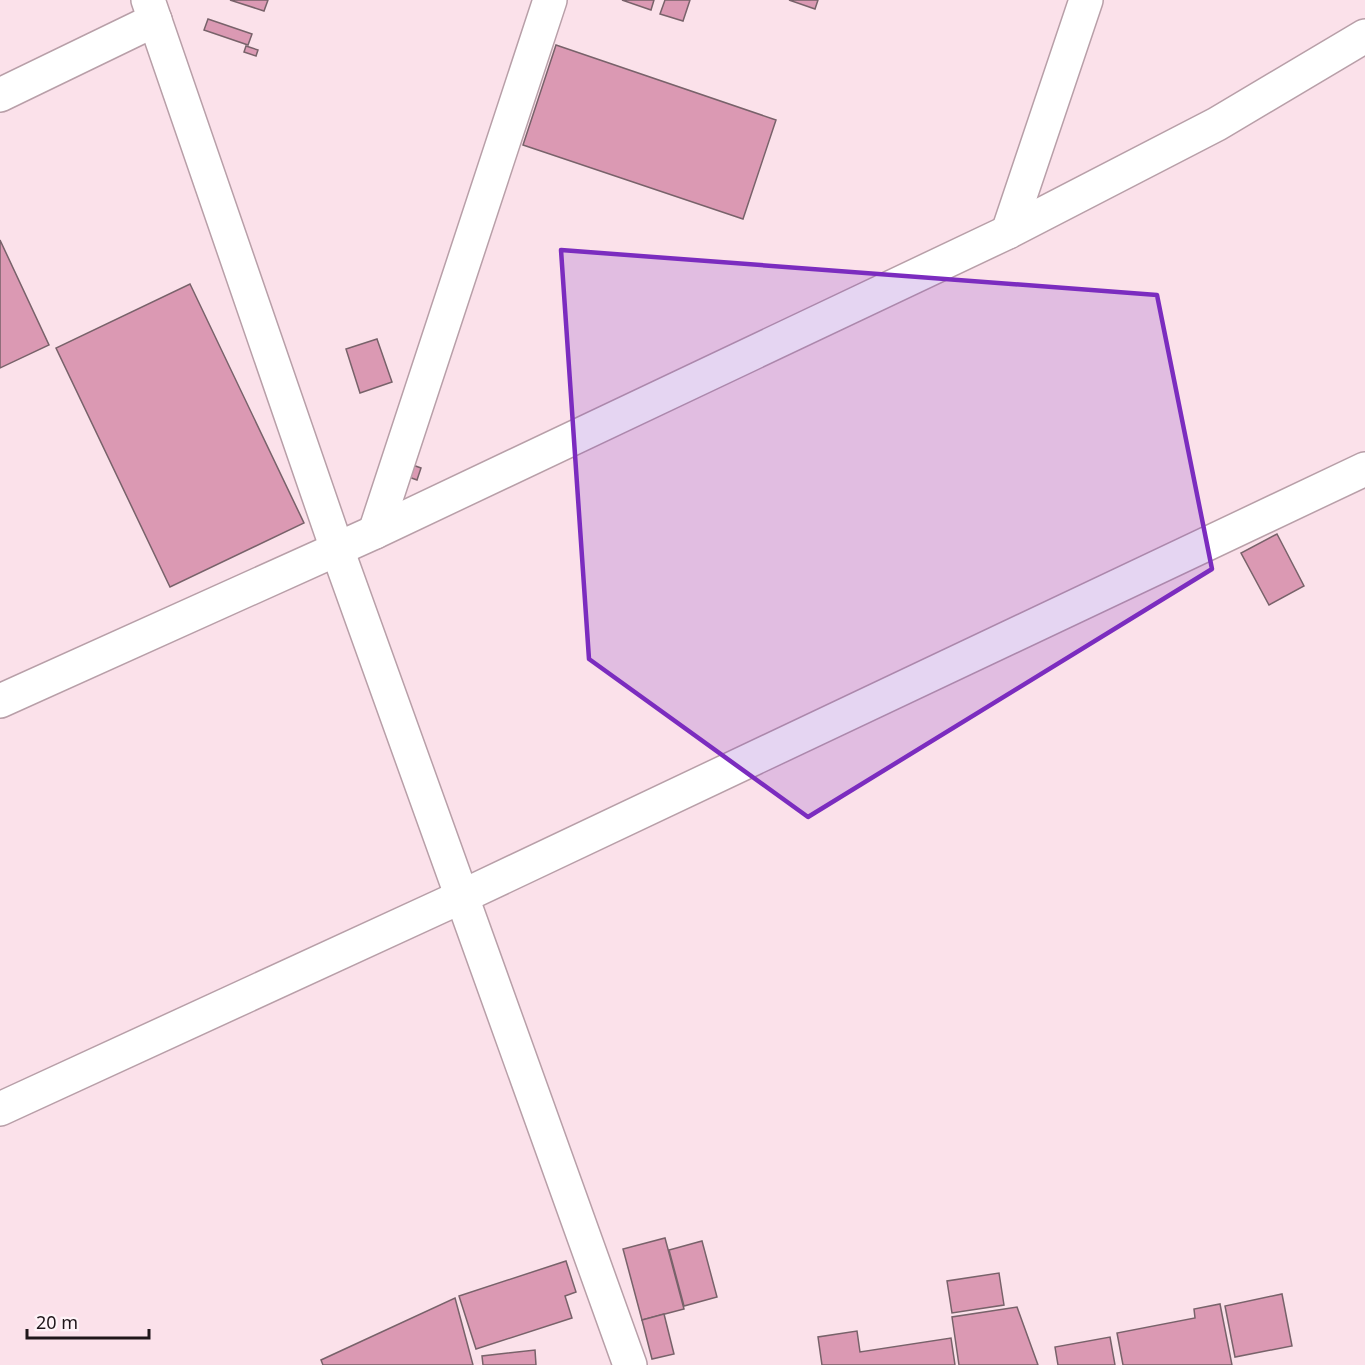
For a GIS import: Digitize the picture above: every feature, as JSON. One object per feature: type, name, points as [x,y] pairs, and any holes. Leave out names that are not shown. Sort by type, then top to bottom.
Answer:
[{"type":"street","points":[[375,532],[550,0]]},
{"type":"street","points":[[1008,232],[1086,0]]},
{"type":"street","points":[[0,95],[151,10],[337,549],[630,1365]]},
{"type":"street","points":[[0,701],[375,532],[1008,232],[1217,124],[1365,36]]},
{"type":"street","points":[[0,1109],[462,896],[1365,469]]},
{"type":"highlighted area","points":[[561,250],[1157,295],[1212,569],[808,817],[589,659]]},
{"type":"building","points":[[230,0],[268,0],[264,11]]},
{"type":"building","points":[[622,0],[654,0],[651,10]]},
{"type":"building","points":[[665,0],[690,0],[683,21],[660,14]]},
{"type":"building","points":[[789,0],[818,0],[815,9]]},
{"type":"building","points":[[208,19],[252,34],[248,45],[204,30]]},
{"type":"building","points":[[556,45],[776,120],[743,219],[523,145]]},
{"type":"building","points":[[246,46],[258,50],[256,56],[244,52]]},
{"type":"building","points":[[0,240],[49,345],[0,368]]},
{"type":"building","points":[[190,284],[304,523],[170,587],[56,348]]},
{"type":"building","points":[[377,339],[392,382],[360,393],[346,349]]},
{"type":"building","points":[[410,464],[421,468],[417,480],[406,476]]},
{"type":"building","points":[[1277,534],[1304,586],[1269,605],[1241,553]]},
{"type":"building","points":[[665,1238],[684,1309],[642,1320],[623,1249]]},
{"type":"building","points":[[702,1241],[717,1297],[684,1306],[669,1250]]},
{"type":"building","points":[[566,1261],[576,1292],[565,1296],[572,1318],[476,1349],[459,1296]]},
{"type":"building","points":[[999,1273],[1004,1305],[952,1313],[947,1281]]},
{"type":"building","points":[[1282,1294],[1292,1346],[1235,1357],[1225,1306]]},
{"type":"building","points":[[455,1298],[473,1365],[323,1365],[321,1360]]},
{"type":"building","points":[[1220,1304],[1232,1365],[1123,1365],[1117,1333],[1195,1318],[1194,1309]]},
{"type":"building","points":[[1017,1307],[1038,1365],[959,1365],[952,1317]]},
{"type":"building","points":[[664,1314],[674,1354],[652,1359],[642,1320]]},
{"type":"building","points":[[857,1331],[860,1352],[951,1338],[955,1365],[822,1365],[818,1337]]},
{"type":"building","points":[[1110,1337],[1115,1365],[1058,1365],[1055,1347]]},
{"type":"building","points":[[535,1350],[536,1365],[483,1365],[482,1356]]}]
